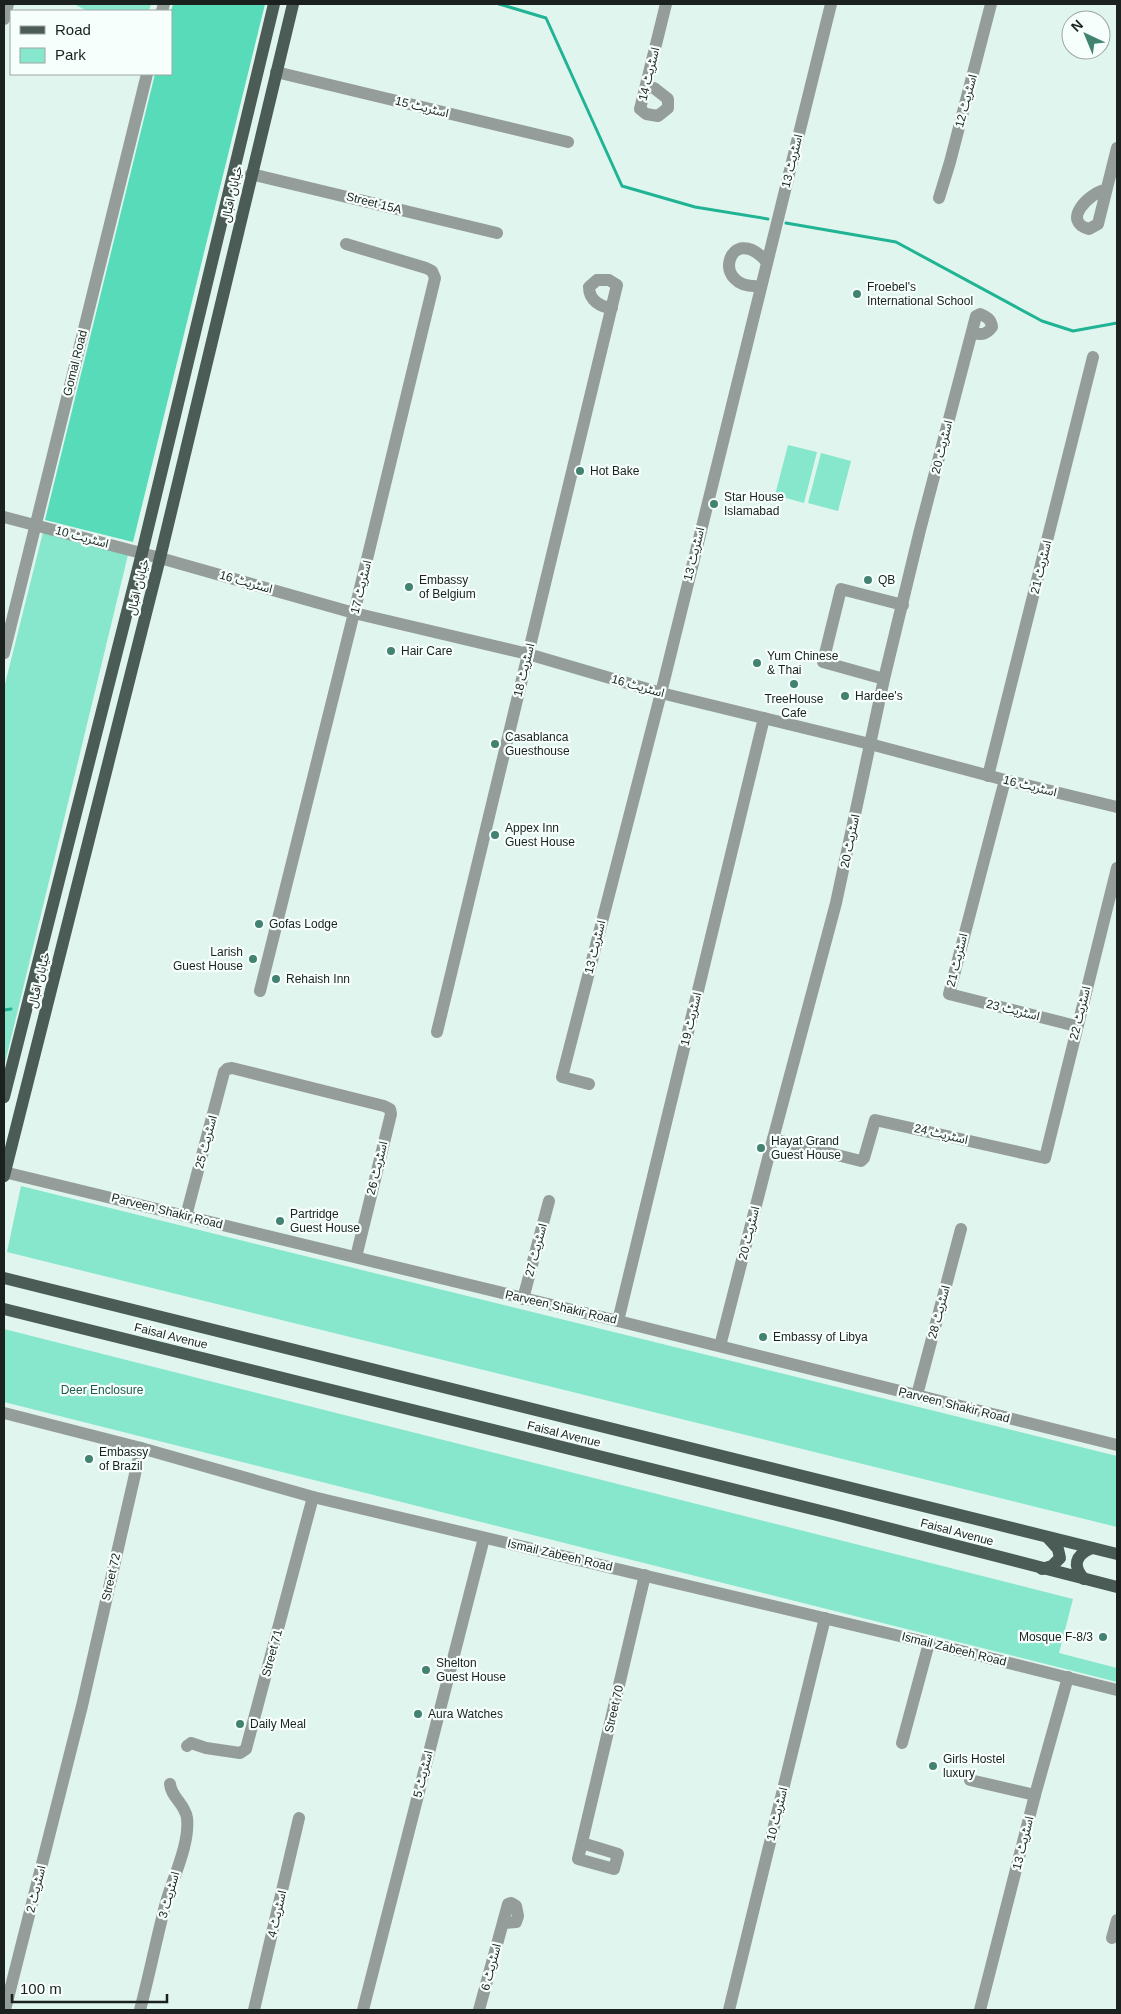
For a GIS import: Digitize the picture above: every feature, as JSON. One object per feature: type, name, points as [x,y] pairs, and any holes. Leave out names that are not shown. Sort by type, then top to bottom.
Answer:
[{"type":"main road","name":"خیابان اقبال","points":[[4,1097],[142,553],[274,4]]},
{"type":"main road","name":"خیابان اقبال","points":[[4,1173],[160,558],[292,4]]},
{"type":"main road","points":[[4,1268],[38,1287]]},
{"type":"main road","name":"Faisal Avenue","points":[[4,1278],[1117,1554]]},
{"type":"main road","name":"Faisal Avenue","points":[[4,1309],[837,1515],[1117,1587]]},
{"type":"main road","points":[[4,1314],[28,1315]]},
{"type":"main road","points":[[1042,1569],[1052,1566],[1060,1558],[1058,1549],[1048,1538]]},
{"type":"main road","points":[[1084,1579],[1077,1570],[1076,1561],[1080,1555],[1092,1548]]},
{"type":"street","points":[[4,19],[8,4]]},
{"type":"street","name":"اسٹریٹ 14","points":[[646,86],[663,94],[668,99],[668,108],[658,116],[646,114],[640,109],[666,4]]},
{"type":"street","name":"اسٹریٹ 13","points":[[589,1084],[562,1077],[661,693],[831,4]]},
{"type":"street","name":"اسٹریٹ 12","points":[[939,198],[955,144],[990,4]]},
{"type":"street","name":"اسٹریٹ 15","points":[[276,72],[568,142]]},
{"type":"street","name":"Gomal Road","points":[[4,653],[8,613],[36,525],[146,75]]},
{"type":"street","points":[[1104,190],[1097,192],[1082,207],[1077,216],[1078,222],[1082,227],[1089,229],[1098,224],[1117,148]]},
{"type":"street","name":"Street 15A","points":[[251,174],[497,233]]},
{"type":"street","name":"اسٹریٹ 17","points":[[260,991],[435,278],[432,271],[426,268],[346,244]]},
{"type":"street","points":[[761,286],[752,286],[737,281],[730,273],[728,260],[731,254],[738,248],[748,248],[754,250],[767,262]]},
{"type":"street","name":"اسٹریٹ 18","points":[[437,1032],[612,308]]},
{"type":"street","name":"اسٹریٹ 20","points":[[720,1346],[836,903],[884,679],[972,333]]},
{"type":"street","name":"اسٹریٹ 21","points":[[988,776],[1093,357]]},
{"type":"street","name":"اسٹریٹ 10","points":[[4,517],[160,558]]},
{"type":"street","name":"اسٹریٹ 16","points":[[160,558],[354,613],[528,654],[661,693],[870,744],[1117,808]]},
{"type":"street","points":[[884,679],[823,662],[841,589],[903,604]]},
{"type":"street","name":"اسٹریٹ 19","points":[[618,1321],[764,718]]},
{"type":"street","name":"اسٹریٹ 21","points":[[949,994],[1005,780]]},
{"type":"street","name":"اسٹریٹ 22","points":[[1045,1158],[1076,1026],[1117,868]]},
{"type":"street","name":"اسٹریٹ 23","points":[[949,994],[1076,1026]]},
{"type":"street","name":"اسٹریٹ 25","points":[[186,1216],[224,1072],[227,1069],[232,1068],[390,1109]]},
{"type":"street","name":"اسٹریٹ 26","points":[[356,1257],[391,1114],[390,1109]]},
{"type":"street","name":"اسٹریٹ 24","points":[[773,1139],[858,1161],[864,1158],[875,1120],[1045,1158]]},
{"type":"street","name":"Parveen Shakir Road","points":[[4,1173],[618,1321],[1117,1445]]},
{"type":"street","name":"اسٹریٹ 27","points":[[523,1299],[549,1202]]},
{"type":"street","name":"اسٹریٹ 28","points":[[917,1395],[961,1229]]},
{"type":"street","name":"Ismail Zabeeh Road","points":[[4,1413],[141,1448],[313,1497],[930,1643],[1117,1690]]},
{"type":"street","name":"Street 72","points":[[66,1768],[141,1448]]},
{"type":"street","name":"Street 71","points":[[187,1746],[191,1743],[240,1753],[246,1749],[313,1497]]},
{"type":"street","name":"اسٹریٹ 5","points":[[362,2010],[484,1538]]},
{"type":"street","name":"Street 70","points":[[582,1843],[645,1575]]},
{"type":"street","name":"اسٹریٹ 10","points":[[729,2010],[825,1618]]},
{"type":"street","points":[[902,1743],[930,1643]]},
{"type":"street","name":"اسٹریٹ 13","points":[[980,2010],[1035,1794],[1068,1677]]},
{"type":"street","name":"اسٹریٹ 2","points":[[6,2010],[66,1768]]},
{"type":"street","points":[[970,1780],[1035,1794]]},
{"type":"street","name":"اسٹریٹ 3","points":[[140,2010],[165,1906],[186,1836],[186,1812],[172,1791],[170,1784]]},
{"type":"street","name":"اسٹریٹ 4","points":[[254,2010],[299,1818]]},
{"type":"street","points":[[1112,1938],[1117,1920]]},
{"type":"street","name":"اسٹریٹ 6","points":[[479,2010],[503,1923]]},
{"type":"green space","points":[[74,4],[151,4],[149,10],[85,10]]},
{"type":"green space","points":[[173,4],[265,4],[133,542],[45,520],[155,75],[172,75],[171,10]]},
{"type":"green space","points":[[788,445],[817,452],[804,503],[775,495]]},
{"type":"green space","points":[[821,453],[851,461],[838,511],[808,503]]},
{"type":"green space","points":[[43,532],[128,555],[4,1067],[4,688]]},
{"type":"green space","points":[[21,1186],[1117,1456],[1117,1527],[7,1252]]},
{"type":"green space","name":"Deer Enclosure","points":[[4,1329],[1073,1599],[1059,1653],[1117,1668],[1117,1682],[4,1402]]},
{"type":"waterway","points":[[499,4],[546,18],[622,186],[695,207],[768,219]]},
{"type":"waterway","points":[[786,223],[896,242],[1042,321],[1073,331],[1117,323]]},
{"type":"waterway","points":[[4,1010],[11,1009]]},
{"type":"place","name":"Froebel's International School","points":[[857,294]]},
{"type":"place","name":"Hot Bake","points":[[580,471]]},
{"type":"place","name":"Star House Islamabad","points":[[714,504]]},
{"type":"place","name":"QB","points":[[868,580]]},
{"type":"place","name":"Embassy of Belgium","points":[[409,587]]},
{"type":"place","name":"Hair Care","points":[[391,651]]},
{"type":"place","name":"Yum Chinese & Thai","points":[[757,663]]},
{"type":"place","name":"TreeHouse Cafe","points":[[794,684]]},
{"type":"place","name":"Hardee's","points":[[845,696]]},
{"type":"place","name":"Casablanca Guesthouse","points":[[495,744]]},
{"type":"place","name":"Appex Inn Guest House","points":[[495,835]]},
{"type":"place","name":"Gofas Lodge","points":[[259,924]]},
{"type":"place","name":"Larish Guest House","points":[[253,959]]},
{"type":"place","name":"Rehaish Inn","points":[[276,979]]},
{"type":"place","name":"Hayat Grand Guest House","points":[[761,1148]]},
{"type":"place","name":"Partridge Guest House","points":[[280,1221]]},
{"type":"place","name":"Embassy of Libya","points":[[763,1337]]},
{"type":"place","name":"Embassy of Brazil","points":[[89,1459]]},
{"type":"place","name":"Mosque F-8/3","points":[[1103,1637]]},
{"type":"place","name":"Shelton Guest House","points":[[426,1670]]},
{"type":"place","name":"Aura Watches","points":[[418,1714]]},
{"type":"place","name":"Daily Meal","points":[[240,1724]]},
{"type":"place","name":"Girls Hostel luxury","points":[[933,1766]]}]
